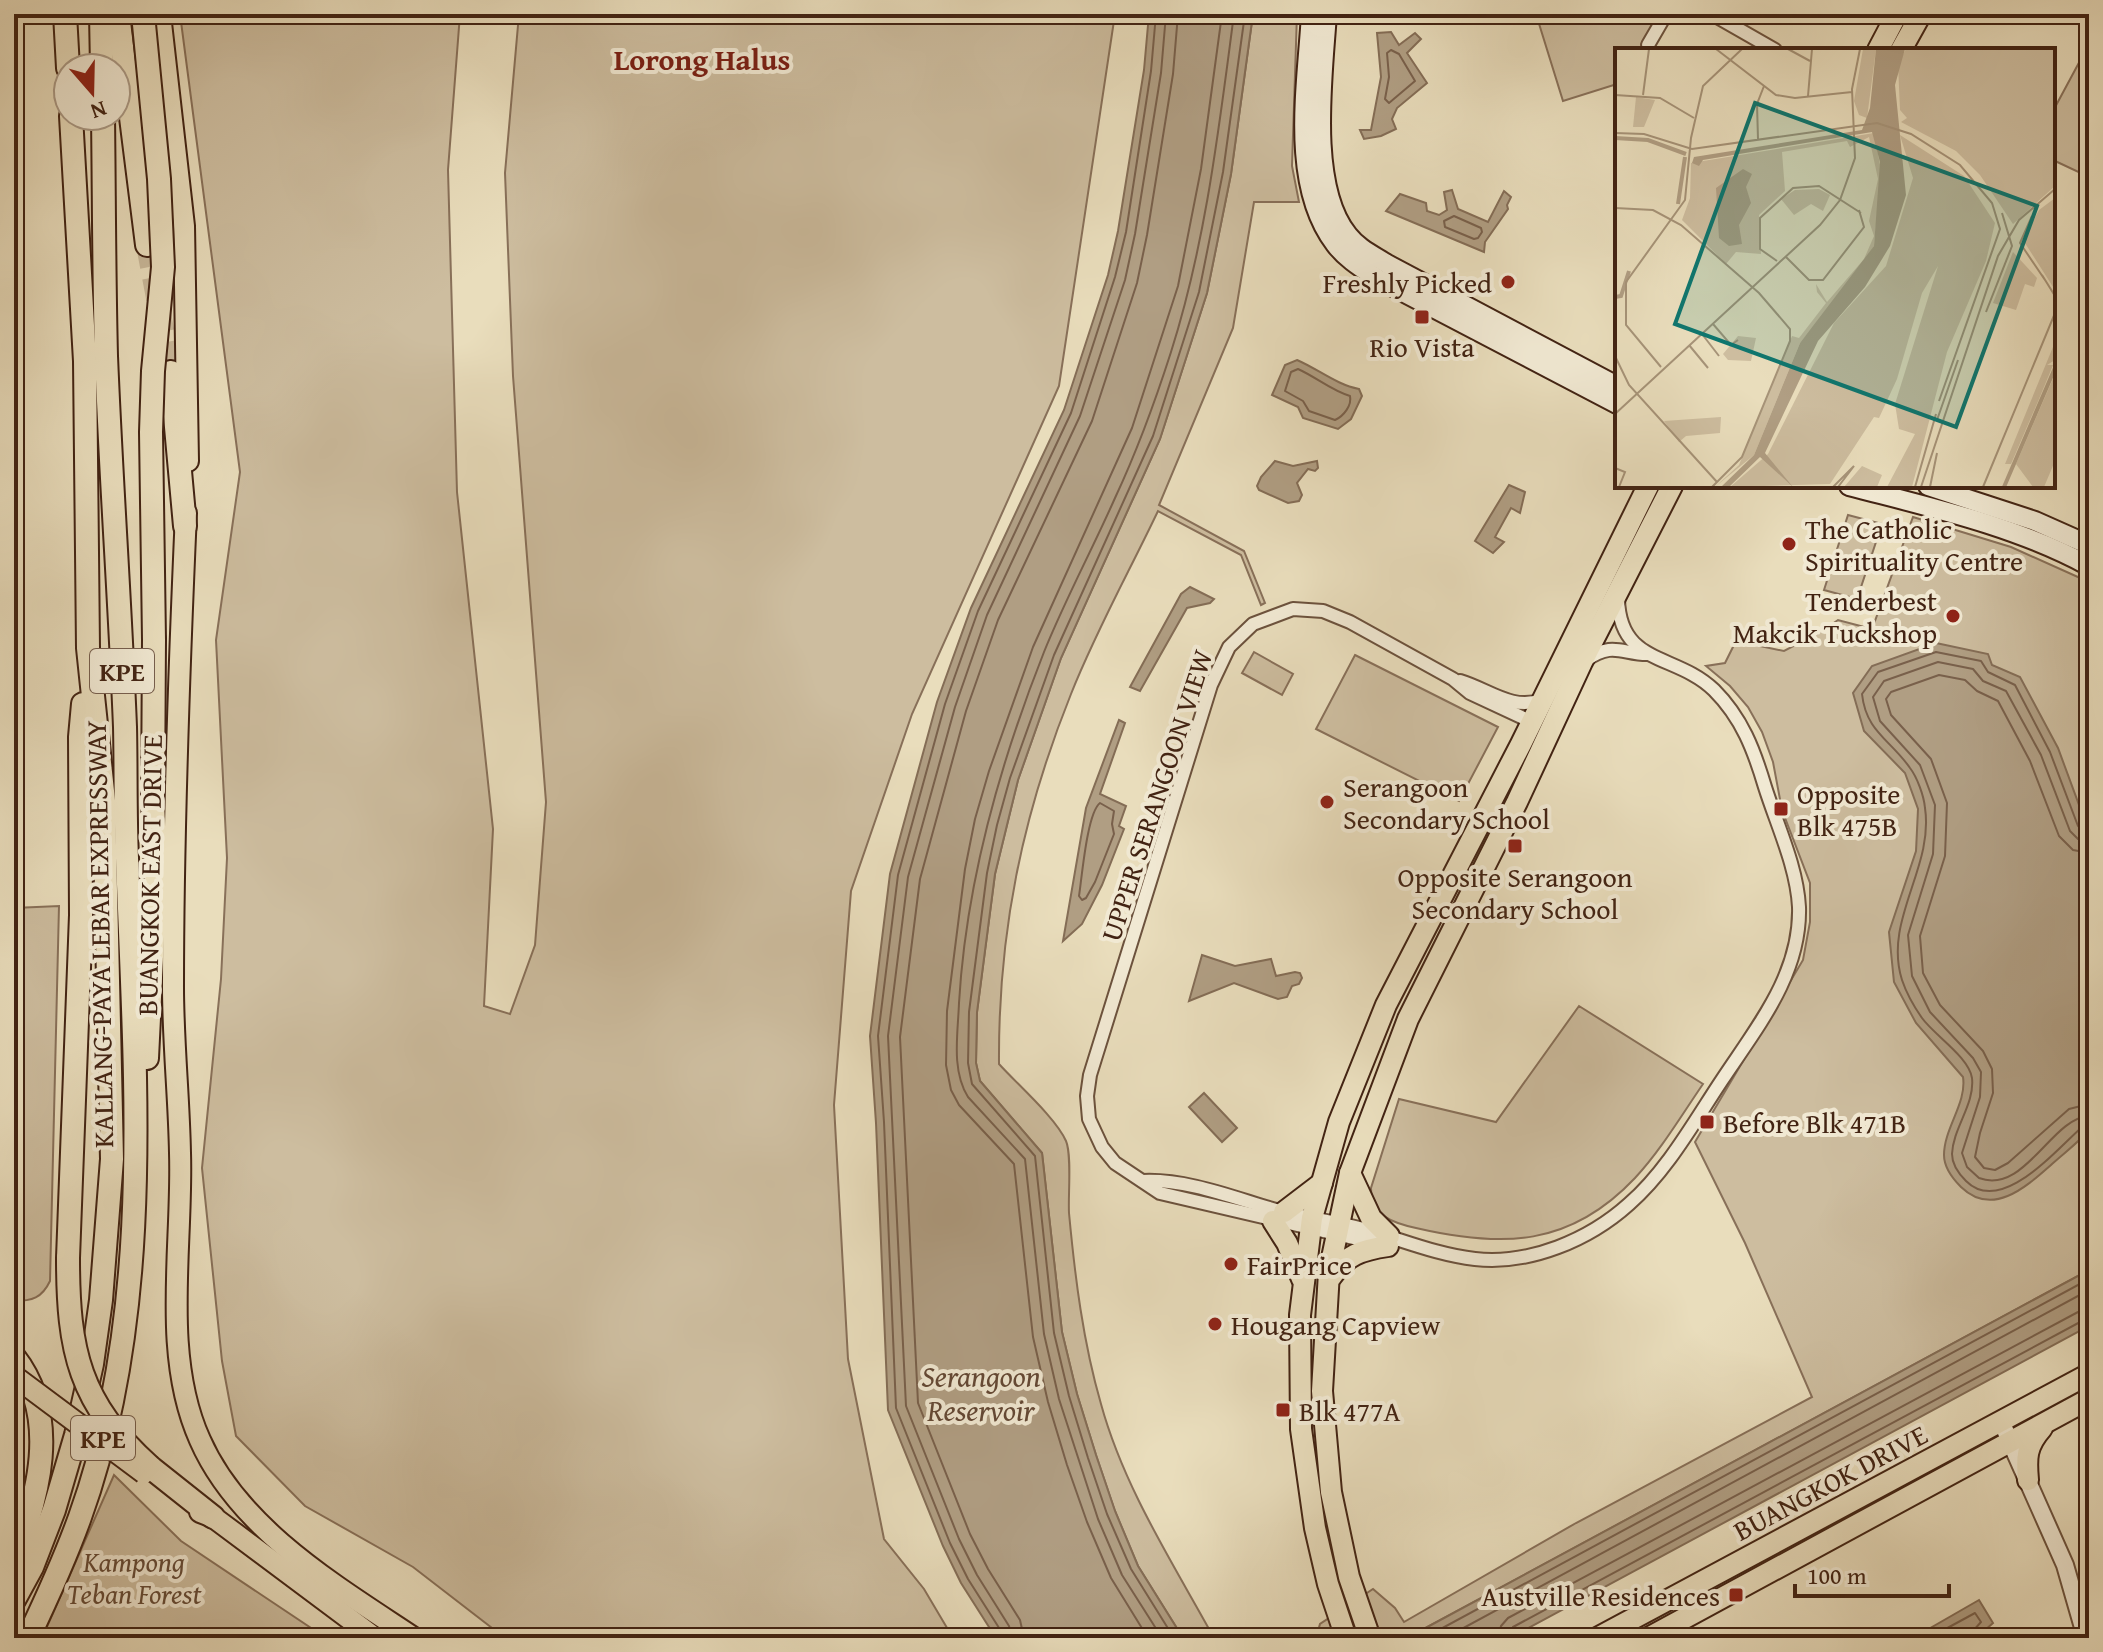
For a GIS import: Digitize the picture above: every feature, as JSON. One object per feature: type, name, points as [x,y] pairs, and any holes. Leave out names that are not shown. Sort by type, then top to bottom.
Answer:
[{"type":"highway","points":[[65,14],[67,52]]},
{"type":"highway","points":[[101,14],[102,52]]},
{"type":"highway","points":[[118,14],[147,245]]},
{"type":"highway","points":[[133,1227],[145,1093],[156,876],[151,432],[153,371],[163,267],[159,179],[143,14]]},
{"type":"highway","name":"KALLANG-PAYA LEBAR EXPRESSWAY","points":[[14,1600],[32,1567],[54,1510],[92,1364],[101,1300],[112,1159],[104,801],[88,648],[85,361],[72,132]]},
{"type":"highway","name":"KALLANG-PAYA LEBAR EXPRESSWAY","points":[[28,1638],[81,1515],[99,1454],[118,1368],[133,1227],[133,975],[125,730],[106,355],[103,132]]},
{"type":"highway","points":[[171,372],[185,526]]},
{"type":"highway","points":[[88,648],[80,737],[81,915],[68,1258],[69,1327],[85,1382],[98,1410],[115,1433],[147,1470],[213,1517]]},
{"type":"highway","points":[[14,1357],[21,1366],[35,1401],[42,1452],[33,1511],[14,1561]]},
{"type":"main road","name":"BUANGKOK EAST DRIVE","points":[[160,14],[184,226],[188,469],[175,800],[173,990],[181,1156],[178,1333],[181,1371],[199,1438],[213,1467],[255,1518],[305,1561],[414,1638]]},
{"type":"main road","points":[[1311,14],[1306,171],[1313,203],[1337,246],[1378,279],[1615,403]]},
{"type":"main road","points":[[1327,14],[1322,169],[1339,222],[1349,237],[1361,249],[1387,264],[1615,385]]},
{"type":"main road","points":[[1879,48],[1897,14]]},
{"type":"main road","points":[[1902,48],[1921,14]]},
{"type":"main road","points":[[1346,1638],[1328,1584],[1308,1485],[1299,1400],[1300,1315],[1311,1223],[1339,1122],[1386,1005],[1532,722],[1647,488]]},
{"type":"main road","points":[[1370,1638],[1349,1577],[1328,1467],[1322,1377],[1329,1281],[1350,1173],[1408,1019],[1564,706],[1582,662],[1672,488]]},
{"type":"main road","points":[[1857,488],[2025,537],[2089,566]]},
{"type":"main road","points":[[1934,488],[2035,521],[2089,545]]},
{"type":"main road","points":[[1329,1281],[1339,1266],[1354,1254],[1388,1241],[1371,1218],[1350,1173]]},
{"type":"main road","points":[[1303,1283],[1279,1217],[1322,1183]]},
{"type":"main road","name":"BUANGKOK DRIVE","points":[[1597,1638],[2089,1374]]},
{"type":"main road","points":[[14,1376],[147,1470]]},
{"type":"main road","name":"BUANGKOK DRIVE","points":[[1648,1638],[2089,1399]]},
{"type":"main road","points":[[2028,1480],[2026,1454],[2029,1445],[2047,1422]]},
{"type":"main road","points":[[213,1517],[375,1638]]},
{"type":"street","points":[[1648,45],[1666,14]]},
{"type":"street","points":[[1712,14],[1772,48]]},
{"type":"street","points":[[1618,595],[1623,630],[1629,640],[1647,654]]},
{"type":"street","name":"UPPER SERANGOON VIEW","points":[[1532,722],[1470,693],[1453,679],[1350,622],[1323,611],[1293,609],[1253,624],[1243,632],[1223,656],[1211,685],[1090,1075],[1087,1096],[1089,1119],[1107,1155],[1115,1163],[1143,1181],[1164,1180],[1279,1217],[1474,1259],[1507,1258],[1559,1247],[1608,1221],[1646,1187],[1757,1026],[1790,965],[1796,944],[1799,905],[1784,844],[1752,746],[1739,720],[1697,677],[1647,654]]},
{"type":"street","points":[[1582,662],[1594,654],[1614,649],[1624,648],[1637,654],[1647,654]]},
{"type":"street","name":"UPPER SERANGOON VIEW","points":[[1453,679],[1516,704],[1527,705],[1543,700]]},
{"type":"street","points":[[1532,722],[1564,706]]},
{"type":"street","points":[[2001,1421],[2065,1565],[2086,1638]]},
{"type":"green space","points":[[180,14],[460,14],[448,170],[457,492],[493,829],[484,1006],[510,1014],[535,945],[546,802],[513,376],[505,173],[519,14],[1115,14],[1059,386],[912,714],[851,891],[834,1105],[848,1359],[884,1539],[924,1589],[953,1638],[505,1638],[413,1567],[305,1506],[236,1436],[222,1361],[202,1168],[221,979],[227,858],[216,640],[240,472]]},
{"type":"green space","points":[[1253,14],[1297,14],[1292,166],[1299,202],[1254,202],[1233,328],[1159,505],[1244,551],[1265,603],[1261,605],[1241,555],[1158,511],[1081,671],[1039,785],[1026,830],[1008,922],[1000,1015],[999,1064],[1054,1122],[1068,1147],[1069,1213],[1080,1309],[1089,1357],[1111,1435],[1136,1495],[1214,1638],[1183,1638],[1138,1566],[1096,1455],[1062,1332],[1042,1153],[980,1081],[976,1063],[977,1012],[995,874],[1018,780],[1061,658],[1160,439],[1207,293],[1231,174]]},
{"type":"green space","points":[[1536,14],[1661,14],[1651,48],[1615,48],[1615,85],[1563,101]]},
{"type":"green space","points":[[2089,44],[2089,177],[2055,161],[2055,107]]},
{"type":"green space","points":[[1848,515],[1882,524],[1857,599],[1824,590]]},
{"type":"green space","points":[[1913,517],[2011,547],[2089,582],[2089,1270],[1407,1638],[1316,1638],[1320,1624],[1373,1589],[1395,1608],[1404,1622],[1576,1523],[1812,1397],[1745,1243],[1695,1142],[1803,960],[1810,922],[1810,883],[1782,810],[1773,762],[1762,732],[1748,707],[1730,686],[1706,666],[1725,663],[1736,641],[1784,651],[1838,620],[1872,629]]},
{"type":"green space","points":[[1254,652],[1293,674],[1282,695],[1242,673]]},
{"type":"green space","points":[[1355,655],[1498,727],[1459,801],[1316,729]]},
{"type":"green space","points":[[59,906],[50,1281],[36,1297],[14,1301],[14,908]]},
{"type":"green space","points":[[1579,1006],[1703,1084],[1635,1178],[1585,1218],[1533,1236],[1506,1239],[1447,1234],[1399,1224],[1379,1212],[1371,1188],[1399,1099],[1496,1122]]},
{"type":"green space","name":"Kampong Teban Forest","points":[[114,1475],[181,1541],[326,1638],[42,1638]]},
{"type":"water","name":"Serangoon Reservoir","points":[[1149,14],[1253,14],[1231,174],[1207,293],[1160,439],[1061,658],[1018,780],[995,874],[977,1012],[976,1063],[980,1081],[1042,1153],[1062,1332],[1077,1394],[1115,1511],[1138,1566],[1183,1638],[996,1638],[961,1583],[943,1546],[888,1410],[870,1036],[890,874],[937,702],[971,608],[1064,410],[1108,275],[1144,70]]},
{"type":"water","points":[[1391,32],[1399,45],[1415,33],[1421,39],[1407,53],[1427,83],[1397,108],[1392,119],[1396,129],[1364,139],[1360,130],[1371,130],[1381,77],[1377,33]]},
{"type":"water","points":[[1452,190],[1458,209],[1488,222],[1504,191],[1511,197],[1508,209],[1485,242],[1484,252],[1386,211],[1400,194],[1426,203],[1427,211],[1439,215],[1447,210],[1444,192]]},
{"type":"water","points":[[1297,360],[1359,389],[1362,396],[1351,419],[1338,429],[1303,418],[1298,407],[1272,395],[1285,365]]},
{"type":"water","points":[[1275,461],[1293,466],[1317,461],[1318,468],[1315,471],[1308,469],[1297,483],[1302,495],[1299,501],[1288,503],[1259,490],[1257,486],[1261,477]]},
{"type":"water","points":[[1509,485],[1525,492],[1520,513],[1511,508],[1495,537],[1504,542],[1493,553],[1475,541]]},
{"type":"water","points":[[1190,587],[1214,599],[1210,603],[1187,608],[1140,691],[1130,687],[1181,594]]},
{"type":"water","points":[[1936,643],[1988,654],[1992,665],[2020,677],[2058,748],[2089,832],[2089,1130],[2032,1181],[1997,1199],[1985,1200],[1973,1196],[1958,1184],[1946,1164],[1945,1145],[1962,1096],[1963,1077],[1916,1023],[1894,982],[1889,932],[1916,851],[1918,809],[1905,773],[1864,731],[1853,693],[1872,666]]},
{"type":"water","points":[[1119,720],[1125,723],[1100,794],[1126,806],[1119,826],[1124,829],[1102,885],[1082,924],[1063,941],[1086,808]]},
{"type":"water","points":[[1202,955],[1235,966],[1271,959],[1276,976],[1295,972],[1300,973],[1302,978],[1299,984],[1292,986],[1287,997],[1278,999],[1234,983],[1189,1001]]},
{"type":"water","points":[[1204,1093],[1237,1128],[1222,1142],[1189,1107]]},
{"type":"water","points":[[2089,1270],[2089,1326],[1510,1638],[1407,1638]]},
{"type":"water","points":[[1979,1600],[1993,1623],[1976,1638],[1913,1638]]},
{"type":"tunnel","points":[[147,245],[171,372]]},
{"type":"place","name":"Freshly Picked","points":[[1508,282]]},
{"type":"place","name":"Rio Vista","points":[[1422,317]]},
{"type":"place","name":"The Catholic Spirituality Centre","points":[[1789,544]]},
{"type":"place","name":"Tenderbest Makcik Tuckshop","points":[[1953,616]]},
{"type":"place","name":"Serangoon Secondary School","points":[[1327,802]]},
{"type":"place","name":"Opposite Blk 475B","points":[[1781,809]]},
{"type":"place","name":"Opposite Serangoon Secondary School","points":[[1515,846]]},
{"type":"place","name":"Before Blk 471B","points":[[1707,1122]]},
{"type":"place","name":"FairPrice","points":[[1231,1264]]},
{"type":"place","name":"Hougang Capview","points":[[1215,1324]]},
{"type":"place","name":"Blk 477A","points":[[1283,1410]]},
{"type":"place","name":"Austville Residences","points":[[1736,1595]]},
{"type":"district","name":"Lorong Halus","points":[[702,59]]}]
